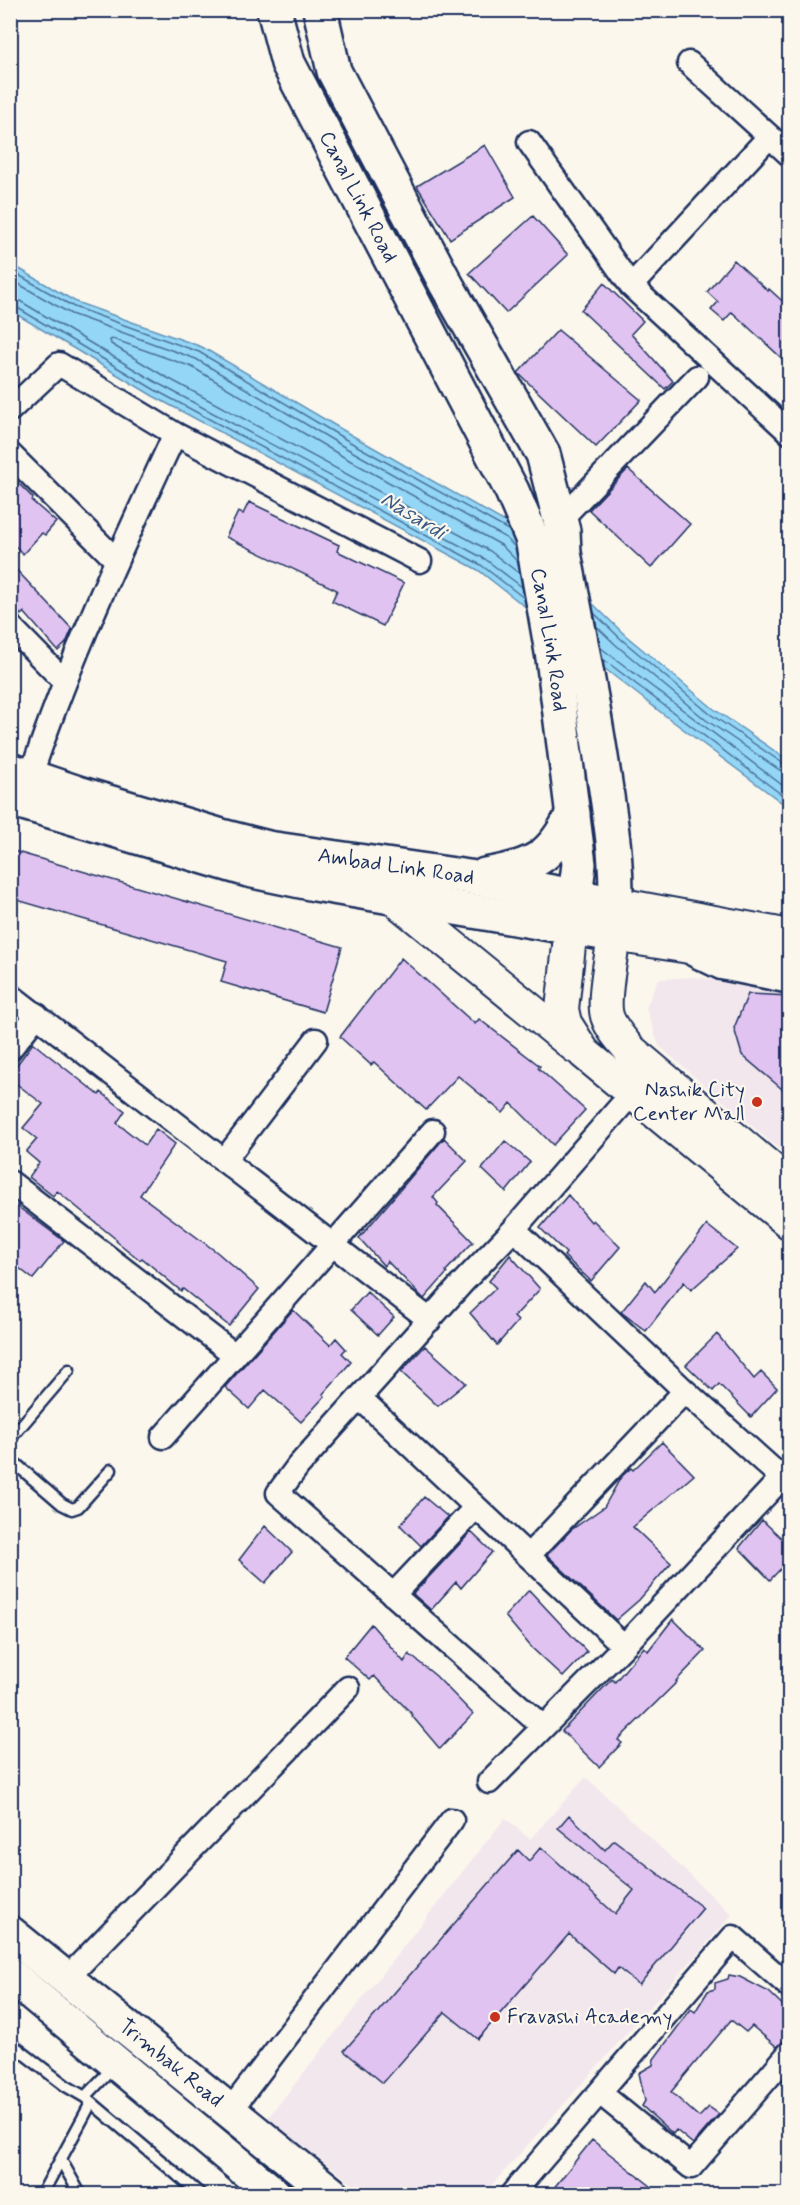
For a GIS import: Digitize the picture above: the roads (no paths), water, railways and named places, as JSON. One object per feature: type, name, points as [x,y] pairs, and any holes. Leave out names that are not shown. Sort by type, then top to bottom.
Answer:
[{"type":"main road","name":"Canal Link Road","points":[[273,10],[288,63],[512,491],[532,538],[553,658],[579,864],[562,1009],[565,1023],[584,1053],[789,1223]]},
{"type":"main road","name":"Canal Link Road","points":[[320,10],[334,71],[446,284],[543,454],[560,520],[617,866],[616,919],[606,1004],[608,1017],[619,1037],[638,1057],[789,1185]]},
{"type":"main road","name":"Ambad Link Road","points":[[20,795],[248,870],[315,885],[571,928],[616,919],[789,936]]},
{"type":"main road","name":"Ambad Link Road","points":[[20,795],[268,848],[469,877],[575,896],[616,919],[676,945],[748,965],[789,963]]},
{"type":"main road","points":[[469,877],[509,871],[532,862],[554,846],[573,813]]},
{"type":"main road","points":[[393,897],[584,1053]]},
{"type":"main road","name":"Trimbak Road","points":[[10,1933],[332,2194]]},
{"type":"main road","name":"Trimbak Road","points":[[10,1975],[111,2069],[274,2194]]},
{"type":"street","points":[[689,63],[789,155]]},
{"type":"street","points":[[631,286],[769,137]]},
{"type":"street","points":[[530,141],[631,286],[789,433]]},
{"type":"street","points":[[10,410],[59,364],[175,434],[420,561]]},
{"type":"street","points":[[560,520],[697,377]]},
{"type":"street","points":[[20,795],[64,681],[116,560],[175,434]]},
{"type":"street","points":[[10,454],[116,560]]},
{"type":"street","points":[[10,626],[64,681]]},
{"type":"street","points":[[748,965],[789,982]]},
{"type":"street","points":[[10,995],[430,1320]]},
{"type":"street","points":[[10,1048],[37,1015]]},
{"type":"street","points":[[224,1161],[316,1040]]},
{"type":"street","points":[[542,1726],[278,1493],[298,1466],[514,1229],[633,1092]]},
{"type":"street","points":[[163,1437],[433,1131]]},
{"type":"street","points":[[10,1182],[235,1355]]},
{"type":"street","points":[[489,1782],[542,1726],[624,1646],[786,1474],[685,1391],[514,1229]]},
{"type":"street","points":[[528,1556],[685,1391]]},
{"type":"street","points":[[360,1398],[624,1646]]},
{"type":"street","points":[[393,1595],[476,1508]]},
{"type":"street","points":[[66,1979],[348,1688]]},
{"type":"street","points":[[229,2112],[452,1820]]},
{"type":"street","points":[[512,2194],[732,1936],[789,1987]]},
{"type":"street","points":[[600,2093],[691,2167],[789,2052]]},
{"type":"lane","points":[[10,1439],[69,1370]]},
{"type":"lane","points":[[10,1459],[62,1504],[72,1509],[78,1507],[111,1470]]},
{"type":"lane","points":[[10,2043],[88,2100],[200,2194]]},
{"type":"lane","points":[[42,2194],[61,2160],[88,2100],[111,2069]]},
{"type":"lane","points":[[61,2160],[80,2194]]},
{"type":"water","name":"Nasardi","points":[[11,264],[76,302],[202,347],[514,527],[625,635],[714,709],[789,761],[789,808],[663,714],[478,570],[153,396],[11,311]]},
{"type":"place","name":"Nashik City Center Mall","points":[[757,1102]]},
{"type":"place","name":"Fravashi Academy","points":[[495,2017]]}]
